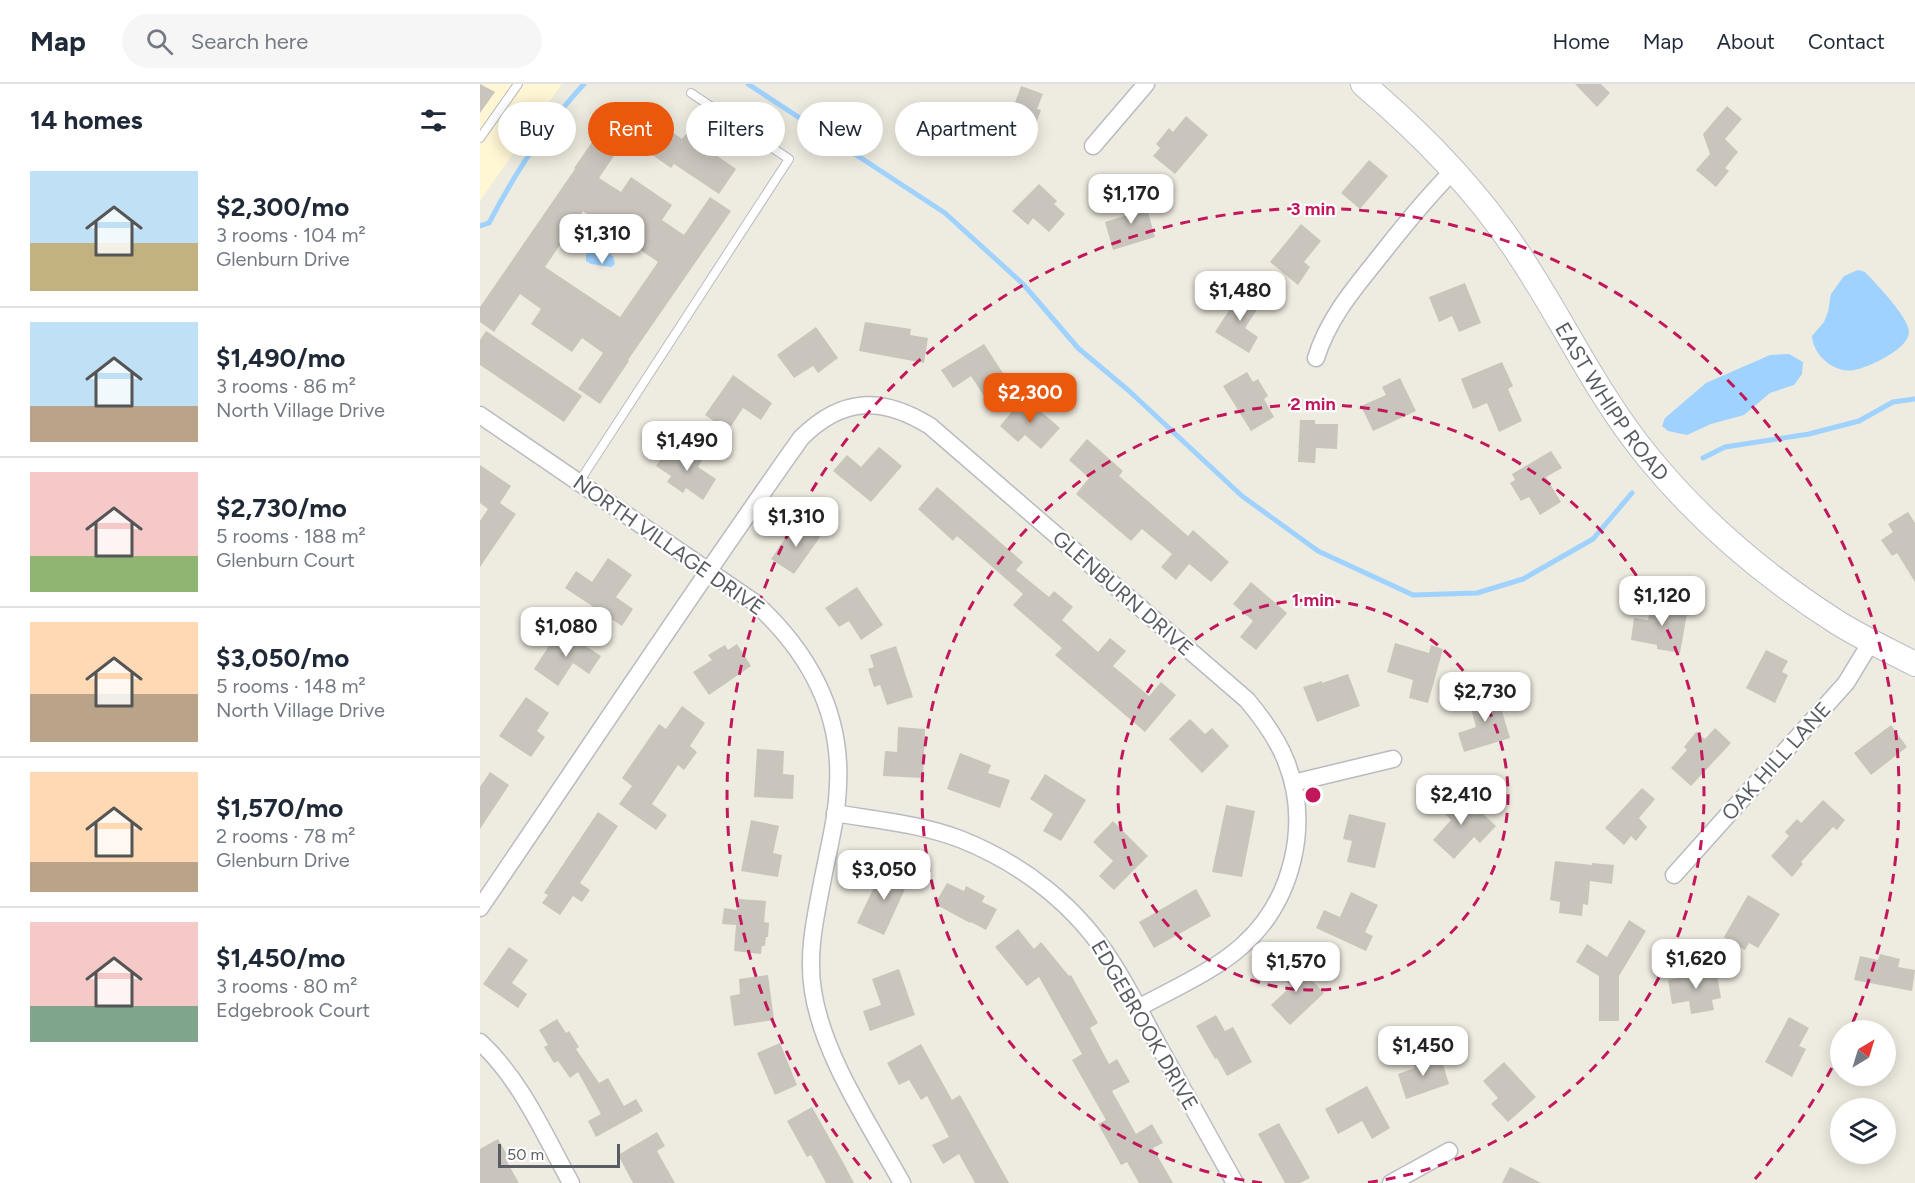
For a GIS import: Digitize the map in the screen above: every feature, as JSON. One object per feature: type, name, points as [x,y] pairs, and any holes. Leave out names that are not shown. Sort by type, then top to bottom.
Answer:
[{"type":"main road","name":"EAST WHIPP ROAD","points":[[1363,84],[1418,132],[1488,213],[1516,250],[1620,420],[1679,493],[1743,555],[1778,582],[1836,622],[1915,664]]},
{"type":"street","points":[[1093,146],[1146,84]]},
{"type":"street","points":[[1316,358],[1330,322],[1342,303],[1418,208],[1453,171]]},
{"type":"street","name":"GLENBURN DRIVE","points":[[480,908],[633,684],[708,569],[801,438],[827,416],[859,405],[894,408],[930,426],[1247,700],[1275,738],[1286,761],[1293,783],[1298,821],[1296,843],[1292,866],[1271,911],[1243,945],[1226,958],[1138,1008]]},
{"type":"street","name":"NORTH VILLAGE DRIVE","points":[[480,415],[754,602],[791,640],[815,677],[830,715],[837,749],[838,784],[835,813],[812,938],[810,964],[813,990],[820,1025],[833,1057],[902,1183]]},
{"type":"street","name":"OAK HILL LANE","points":[[1674,875],[1846,683],[1871,642]]},
{"type":"street","points":[[1293,783],[1393,759]]},
{"type":"street","name":"EDGEBROOK DRIVE","points":[[835,813],[918,827],[958,838],[1022,870],[1059,900],[1095,938],[1113,963],[1235,1183]]},
{"type":"street","points":[[480,1042],[508,1072],[524,1096],[571,1183]]},
{"type":"street","points":[[1391,1183],[1449,1150]]},
{"type":"lane","points":[[480,138],[518,84]]},
{"type":"lane","points":[[579,482],[789,159],[691,93]]},
{"type":"shaded area","points":[[480,84],[562,84],[549,102],[498,102],[498,156],[512,156],[480,201]]},
{"type":"water","points":[[598,247],[613,256],[615,264],[611,267],[586,261],[586,254]]},
{"type":"water","points":[[1858,270],[1865,272],[1891,300],[1909,332],[1903,345],[1878,361],[1855,370],[1840,369],[1826,362],[1816,350],[1812,336],[1824,322],[1831,294],[1844,276]]},
{"type":"water","points":[[1789,354],[1803,362],[1802,374],[1794,385],[1770,393],[1744,415],[1711,424],[1687,435],[1668,431],[1662,426],[1665,418],[1706,383],[1770,355]]},
{"type":"building","points":[[480,84],[495,92],[480,113]]},
{"type":"building","points":[[1575,84],[1601,84],[1610,93],[1597,107]]},
{"type":"building","points":[[1021,86],[1043,94],[1038,106],[1038,102],[1015,102]]},
{"type":"building","points":[[1727,106],[1742,119],[1725,139],[1738,152],[1725,168],[1729,171],[1716,187],[1696,170],[1710,154],[1703,134]]},
{"type":"building","points":[[1186,116],[1208,135],[1175,174],[1153,156],[1160,148],[1156,144],[1169,128],[1173,132]]},
{"type":"building","points":[[674,133],[682,139],[686,134],[686,156],[717,156],[736,169],[719,194],[674,164],[671,168],[654,156],[674,156]]},
{"type":"building","points":[[588,148],[588,156],[614,156],[599,178],[621,192],[631,177],[672,205],[662,220],[684,235],[710,197],[731,211],[600,404],[578,389],[603,353],[582,338],[572,352],[531,324],[541,309],[520,294],[494,332],[480,322],[480,307]],"holes":[[[583,211],[658,262],[620,317],[545,267]]]},
{"type":"building","points":[[1369,160],[1388,176],[1360,209],[1341,193]]},
{"type":"building","points":[[1039,184],[1057,201],[1054,204],[1065,214],[1049,232],[1033,218],[1028,225],[1012,211]]},
{"type":"building","points":[[1143,194],[1155,237],[1113,250],[1105,222],[1128,215],[1124,200]]},
{"type":"building","points":[[1301,224],[1321,241],[1304,262],[1310,267],[1298,285],[1270,262]]},
{"type":"building","points":[[1465,283],[1481,323],[1459,332],[1452,316],[1439,322],[1429,297]]},
{"type":"building","points":[[1242,290],[1262,302],[1245,328],[1258,337],[1249,353],[1215,332]]},
{"type":"building","points":[[865,322],[911,329],[910,335],[928,338],[924,363],[859,351]]},
{"type":"building","points":[[816,327],[838,358],[818,373],[813,366],[794,378],[777,355]]},
{"type":"building","points":[[486,331],[582,396],[564,422],[480,365],[480,340]]},
{"type":"building","points":[[984,344],[1010,384],[986,399],[971,376],[953,388],[941,370]]},
{"type":"building","points":[[1502,362],[1513,386],[1508,389],[1522,421],[1499,432],[1487,403],[1473,409],[1461,379]]},
{"type":"building","points":[[1247,372],[1253,382],[1258,379],[1268,396],[1264,399],[1274,417],[1251,431],[1223,386]]},
{"type":"building","points":[[733,375],[772,403],[761,420],[743,408],[728,431],[705,415]]},
{"type":"building","points":[[1400,378],[1416,411],[1373,431],[1361,406],[1386,395],[1382,387]]},
{"type":"building","points":[[1024,397],[1060,428],[1041,449],[1025,435],[1018,442],[1000,426]]},
{"type":"building","points":[[1300,420],[1315,420],[1315,424],[1338,424],[1337,449],[1316,448],[1315,463],[1298,462]]},
{"type":"building","points":[[1087,439],[1123,471],[1119,476],[1188,536],[1193,530],[1229,562],[1211,582],[1189,564],[1176,580],[1161,567],[1172,554],[1142,529],[1131,541],[1076,494],[1089,478],[1069,460]]},
{"type":"building","points":[[669,447],[684,457],[691,448],[704,457],[698,467],[716,479],[703,500],[686,488],[683,493],[667,482],[671,476],[656,466]]},
{"type":"building","points":[[879,447],[902,466],[871,502],[833,471],[847,455],[861,467]]},
{"type":"building","points":[[1551,451],[1562,468],[1546,477],[1561,502],[1540,515],[1529,497],[1521,501],[1510,483],[1515,480],[1512,474]]},
{"type":"building","points":[[480,465],[511,486],[500,503],[516,514],[480,567],[480,521],[488,509],[480,503]]},
{"type":"building","points":[[937,487],[1023,562],[1016,570],[1049,597],[1054,591],[1073,607],[1062,620],[1098,652],[1110,638],[1126,651],[1113,666],[1149,696],[1161,682],[1176,695],[1145,732],[1055,655],[1062,648],[1013,605],[1023,594],[957,536],[953,541],[918,509]]},
{"type":"building","points":[[1908,512],[1915,523],[1915,582],[1897,553],[1892,556],[1881,540],[1893,532],[1888,524]]},
{"type":"building","points":[[797,521],[820,537],[794,574],[771,559]]},
{"type":"building","points":[[608,558],[632,575],[616,597],[633,609],[622,626],[565,588],[576,571],[592,582]]},
{"type":"building","points":[[1251,582],[1287,613],[1256,650],[1240,637],[1253,621],[1233,604]]},
{"type":"building","points":[[857,587],[883,625],[861,640],[849,621],[839,627],[825,608]]},
{"type":"building","points":[[1651,602],[1688,608],[1680,653],[1657,649],[1657,645],[1631,640],[1634,618],[1648,620]]},
{"type":"building","points":[[560,629],[601,656],[589,674],[573,663],[558,686],[534,669]]},
{"type":"building","points":[[1395,643],[1429,653],[1431,645],[1443,649],[1428,703],[1409,698],[1413,680],[1387,672]]},
{"type":"building","points":[[737,644],[751,666],[709,695],[693,672],[712,660],[708,655],[725,645],[728,650]]},
{"type":"building","points":[[896,646],[913,697],[887,705],[880,685],[874,687],[868,669],[874,667],[870,655]]},
{"type":"building","points":[[1766,650],[1788,661],[1782,672],[1788,675],[1775,703],[1746,688]]},
{"type":"building","points":[[1348,674],[1360,706],[1317,722],[1303,687]]},
{"type":"building","points":[[1496,691],[1510,738],[1464,752],[1458,733],[1476,727],[1468,698]]},
{"type":"building","points":[[526,697],[549,713],[537,731],[545,737],[531,757],[499,736]]},
{"type":"building","points":[[682,706],[705,723],[690,746],[697,752],[684,770],[678,765],[652,804],[667,815],[656,830],[619,804],[632,786],[622,778],[659,724],[666,729]]},
{"type":"building","points":[[1190,719],[1205,734],[1212,728],[1229,746],[1202,773],[1169,739]]},
{"type":"building","points":[[1891,725],[1907,747],[1871,775],[1854,753]]},
{"type":"building","points":[[898,727],[925,729],[923,778],[883,776],[885,751],[897,752]]},
{"type":"building","points":[[1715,728],[1731,743],[1691,786],[1671,768],[1687,750],[1684,747],[1696,732],[1705,739]]},
{"type":"building","points":[[757,749],[784,751],[783,774],[794,775],[793,799],[754,797]]},
{"type":"building","points":[[960,753],[991,765],[988,773],[1010,780],[1000,808],[947,789]]},
{"type":"building","points":[[490,772],[509,785],[480,829],[480,787]]},
{"type":"building","points":[[1045,774],[1086,800],[1061,841],[1043,831],[1053,814],[1030,799]]},
{"type":"building","points":[[1642,788],[1655,799],[1639,818],[1647,827],[1636,841],[1631,836],[1624,845],[1605,828]]},
{"type":"building","points":[[1451,791],[1476,815],[1480,811],[1496,826],[1480,843],[1474,837],[1454,859],[1433,840],[1451,820],[1437,806]]},
{"type":"building","points":[[1823,800],[1845,820],[1837,830],[1833,827],[1801,862],[1803,864],[1792,877],[1771,856],[1789,836],[1785,832],[1797,819],[1801,823]]},
{"type":"building","points":[[1226,805],[1255,811],[1242,877],[1212,872]]},
{"type":"building","points":[[598,812],[618,826],[580,883],[590,890],[582,902],[573,896],[560,915],[542,903],[548,895],[544,893]]},
{"type":"building","points":[[1349,814],[1386,823],[1375,868],[1347,862],[1352,841],[1343,839]]},
{"type":"building","points":[[751,820],[779,826],[773,853],[782,855],[778,877],[741,871]]},
{"type":"building","points":[[1113,821],[1148,856],[1114,890],[1099,876],[1113,861],[1093,842]]},
{"type":"building","points":[[1555,861],[1614,865],[1612,884],[1590,881],[1588,905],[1583,904],[1582,916],[1559,913],[1560,902],[1550,900]]},
{"type":"building","points":[[884,866],[910,878],[884,935],[857,923]]},
{"type":"building","points":[[947,883],[964,891],[966,886],[985,896],[982,902],[997,909],[986,930],[935,904]]},
{"type":"building","points":[[1196,889],[1211,916],[1154,948],[1139,922]]},
{"type":"building","points":[[1351,892],[1378,905],[1365,932],[1373,936],[1366,951],[1316,928],[1324,910],[1340,917]]},
{"type":"building","points":[[1748,895],[1780,914],[1758,948],[1749,943],[1745,950],[1724,937]]},
{"type":"building","points":[[739,899],[766,901],[764,922],[769,923],[768,937],[766,937],[765,946],[762,946],[761,954],[734,951],[736,925],[722,924],[724,908],[737,910]]},
{"type":"building","points":[[1629,920],[1646,931],[1619,976],[1619,1021],[1599,1021],[1599,976],[1576,962],[1587,944],[1607,957]]},
{"type":"building","points":[[1018,929],[1034,949],[1041,942],[1069,976],[1071,975],[1098,1023],[1090,1028],[1109,1064],[1117,1059],[1130,1082],[1112,1091],[1136,1134],[1152,1124],[1163,1143],[1153,1148],[1173,1183],[1139,1183],[1127,1162],[1121,1165],[1098,1124],[1106,1120],[1072,1060],[1082,1054],[1039,977],[1027,986],[995,947]]},
{"type":"building","points":[[509,947],[528,960],[512,983],[527,994],[518,1008],[483,984]]},
{"type":"building","points":[[1880,954],[1900,959],[1898,967],[1915,970],[1912,991],[1854,980],[1860,956],[1878,960]]},
{"type":"building","points":[[1292,959],[1324,993],[1290,1025],[1271,1005],[1291,986],[1278,972]]},
{"type":"building","points":[[899,969],[915,1015],[870,1031],[863,1011],[881,1005],[872,979]]},
{"type":"building","points":[[1716,969],[1721,998],[1712,1000],[1714,1010],[1691,1014],[1689,1001],[1672,1004],[1668,980],[1684,977],[1684,974]]},
{"type":"building","points":[[768,975],[774,1020],[734,1026],[730,996],[740,994],[739,979]]},
{"type":"building","points":[[1216,1015],[1225,1031],[1233,1027],[1252,1062],[1227,1076],[1196,1026]]},
{"type":"building","points":[[1789,1017],[1809,1028],[1799,1046],[1806,1049],[1792,1077],[1765,1062]]},
{"type":"building","points":[[557,1019],[566,1033],[569,1031],[579,1047],[576,1049],[599,1083],[608,1078],[624,1106],[636,1099],[643,1111],[596,1137],[588,1121],[601,1114],[578,1072],[570,1078],[558,1061],[554,1063],[544,1047],[548,1045],[539,1030]]},
{"type":"building","points":[[780,1043],[797,1085],[775,1095],[757,1053]]},
{"type":"building","points":[[921,1044],[952,1100],[960,1095],[1009,1183],[975,1183],[959,1154],[943,1164],[932,1145],[949,1137],[927,1096],[921,1100],[909,1080],[899,1085],[887,1063]]},
{"type":"building","points":[[1430,1053],[1434,1064],[1442,1061],[1449,1084],[1406,1099],[1398,1074],[1415,1068],[1412,1059]]},
{"type":"building","points":[[1504,1062],[1536,1097],[1508,1122],[1491,1104],[1498,1098],[1483,1081]]},
{"type":"building","points":[[1367,1086],[1390,1128],[1372,1139],[1362,1121],[1338,1134],[1325,1109]]},
{"type":"building","points":[[812,1107],[854,1183],[826,1183],[811,1155],[807,1157],[787,1121]]},
{"type":"building","points":[[1279,1123],[1310,1178],[1300,1183],[1285,1183],[1258,1134]]},
{"type":"building","points":[[657,1132],[665,1146],[657,1151],[675,1183],[633,1183],[618,1155]]},
{"type":"building","points":[[498,1139],[509,1158],[506,1160],[519,1183],[480,1183],[480,1149]]},
{"type":"building","points":[[1510,1167],[1541,1183],[1502,1183]]},
{"type":"waterway","points":[[480,226],[489,223],[532,150],[584,84]]},
{"type":"waterway","points":[[748,84],[945,213],[1023,284],[1078,348],[1128,390],[1242,496],[1318,551],[1413,595],[1477,593],[1523,579],[1593,539],[1632,493]]},
{"type":"waterway","points":[[1703,458],[1725,447],[1809,434],[1859,421],[1893,402],[1915,399]]}]
